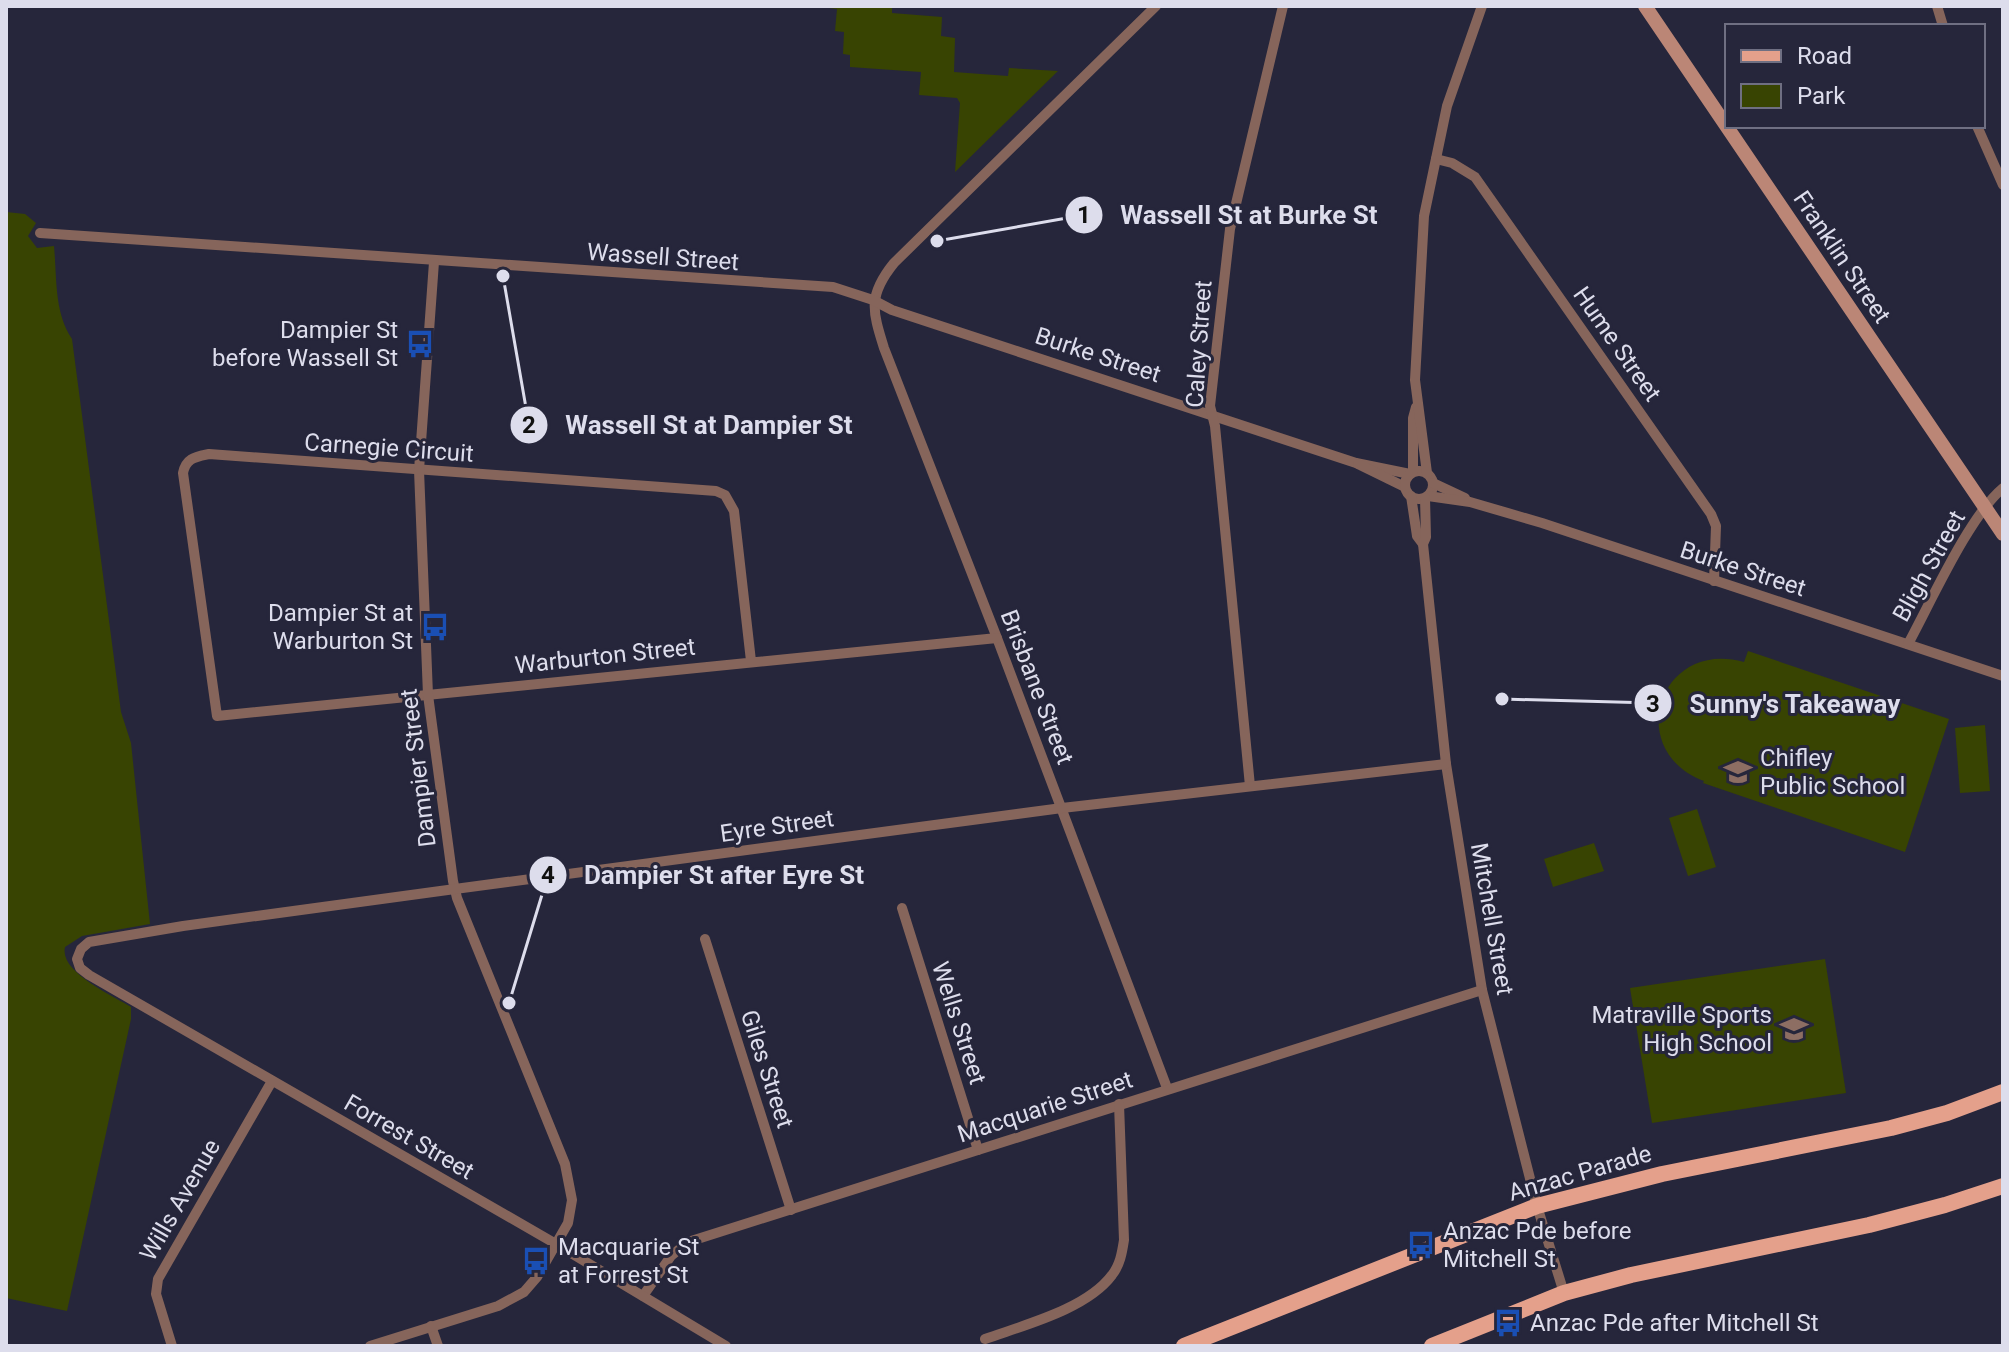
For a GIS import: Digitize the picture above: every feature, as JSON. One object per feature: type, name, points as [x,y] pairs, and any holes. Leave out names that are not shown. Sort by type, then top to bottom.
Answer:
[{"type":"main road","name":"Anzac Parade","points":[[1184,1346],[1537,1206],[1662,1174],[1891,1128],[1947,1113],[2003,1092]]},
{"type":"main road","points":[[1432,1346],[1564,1293],[1631,1275],[1869,1225],[2003,1186]]},
{"type":"street","points":[[873,300],[880,281],[894,263],[1156,6]]},
{"type":"street","name":"Caley Street","points":[[1250,786],[1215,426],[1210,406],[1230,229],[1283,6]]},
{"type":"street","points":[[1408,492],[1416,405],[1424,216],[1447,106],[1482,6]]},
{"type":"street","name":"Franklin Street","points":[[1645,6],[1725,124]]},
{"type":"street","name":"Franklin Street","points":[[1728,128],[2003,534]]},
{"type":"street","points":[[1978,128],[2003,185]]},
{"type":"street","name":"Hume Street","points":[[1436,159],[1452,163],[1475,177],[1711,514],[1716,526],[1714,581]]},
{"type":"street","name":"Wassell Street","points":[[40,233],[833,287],[873,300]]},
{"type":"street","name":"Dampier Street","points":[[434,262],[419,470],[428,695],[455,889],[571,1185],[570,1214],[556,1244]]},
{"type":"street","name":"Burke Street","points":[[873,300],[892,310],[1356,463],[1411,473],[1419,471],[1470,502]]},
{"type":"street","name":"Brisbane Street","points":[[873,300],[884,348],[1167,1088]]},
{"type":"street","points":[[1416,405],[1421,418],[1430,478],[1426,497]]},
{"type":"street","name":"Carnegie Circuit","points":[[217,716],[183,473],[185,464],[193,457],[209,454],[716,491],[725,495],[734,511],[751,661]]},
{"type":"street","name":"Burke Street","points":[[1356,463],[1408,492],[1470,502],[2003,676]]},
{"type":"street","name":"Bligh Street","points":[[1908,644],[1970,532],[1985,508],[2003,488]]},
{"type":"street","name":"Mitchell Street","points":[[1408,492],[1417,536],[1423,544]]},
{"type":"street","name":"Mitchell Street","points":[[1426,497],[1426,537],[1423,544],[1446,764],[1482,990],[1537,1206],[1564,1293]]},
{"type":"street","name":"Warburton Street","points":[[217,716],[997,638]]},
{"type":"street","name":"Eyre Street","points":[[77,959],[81,949],[89,942],[183,926],[1062,808],[1446,764]]},
{"type":"street","name":"Wells Street","points":[[902,908],[978,1150]]},
{"type":"street","name":"Giles Street","points":[[705,939],[791,1210]]},
{"type":"street","name":"Forrest Street","points":[[77,959],[80,968],[89,975],[556,1244],[726,1346]]},
{"type":"street","name":"Macquarie Street","points":[[643,1296],[671,1256],[688,1242],[1482,990]]},
{"type":"street","name":"Wills Avenue","points":[[172,1346],[156,1294],[158,1279],[272,1081]]},
{"type":"street","points":[[985,1339],[1077,1303],[1098,1291],[1114,1274],[1124,1240],[1119,1104]]},
{"type":"street","points":[[370,1346],[498,1306],[517,1296],[537,1277],[556,1244]]},
{"type":"street","points":[[431,1326],[438,1346]]},
{"type":"green space","points":[[829,6],[892,6],[892,13],[942,17],[941,36],[955,38],[954,72],[1008,76],[1009,68],[1058,71],[955,172],[960,103],[957,98],[919,95],[921,72],[850,67],[850,55],[843,54],[844,32],[835,31],[837,9]]},
{"type":"green space","points":[[6,212],[25,214],[36,223],[28,236],[37,248],[54,246],[59,306],[72,339],[121,712],[131,743],[150,924],[82,936],[65,947],[65,956],[78,974],[131,1007],[131,1019],[67,1311],[6,1298]]},
{"type":"green space","points":[[1748,651],[1949,719],[1905,852],[1703,783],[1679,766],[1664,746],[1659,724],[1662,701],[1673,681],[1690,666],[1715,659],[1744,662]]},
{"type":"green space","points":[[1985,725],[1990,791],[1960,793],[1955,728]]},
{"type":"green space","points":[[1697,809],[1716,867],[1688,876],[1669,818]]},
{"type":"green space","points":[[1594,843],[1604,871],[1553,887],[1544,859]]},
{"type":"green space","points":[[1825,959],[1846,1093],[1652,1123],[1630,988]]},
{"type":"place","name":"Wassell St at Burke St","points":[[937,241]]},
{"type":"place","name":"Wassell St at Dampier St","points":[[503,276]]},
{"type":"place","name":"Dampier St before Wassell St","points":[[420,344]]},
{"type":"place","name":"Dampier St at Warburton St","points":[[435,627]]},
{"type":"place","name":"Sunny's Takeaway","points":[[1502,699]]},
{"type":"place","name":"Chifley Public School","points":[[1738,772]]},
{"type":"place","name":"Dampier St after Eyre St","points":[[509,1003]]},
{"type":"place","name":"Matraville Sports High School","points":[[1794,1029]]},
{"type":"place","name":"Anzac Pde before Mitchell St","points":[[1421,1245]]},
{"type":"place","name":"Macquarie St at Forrest St","points":[[536,1261]]},
{"type":"place","name":"Anzac Pde after Mitchell St","points":[[1508,1323]]}]
